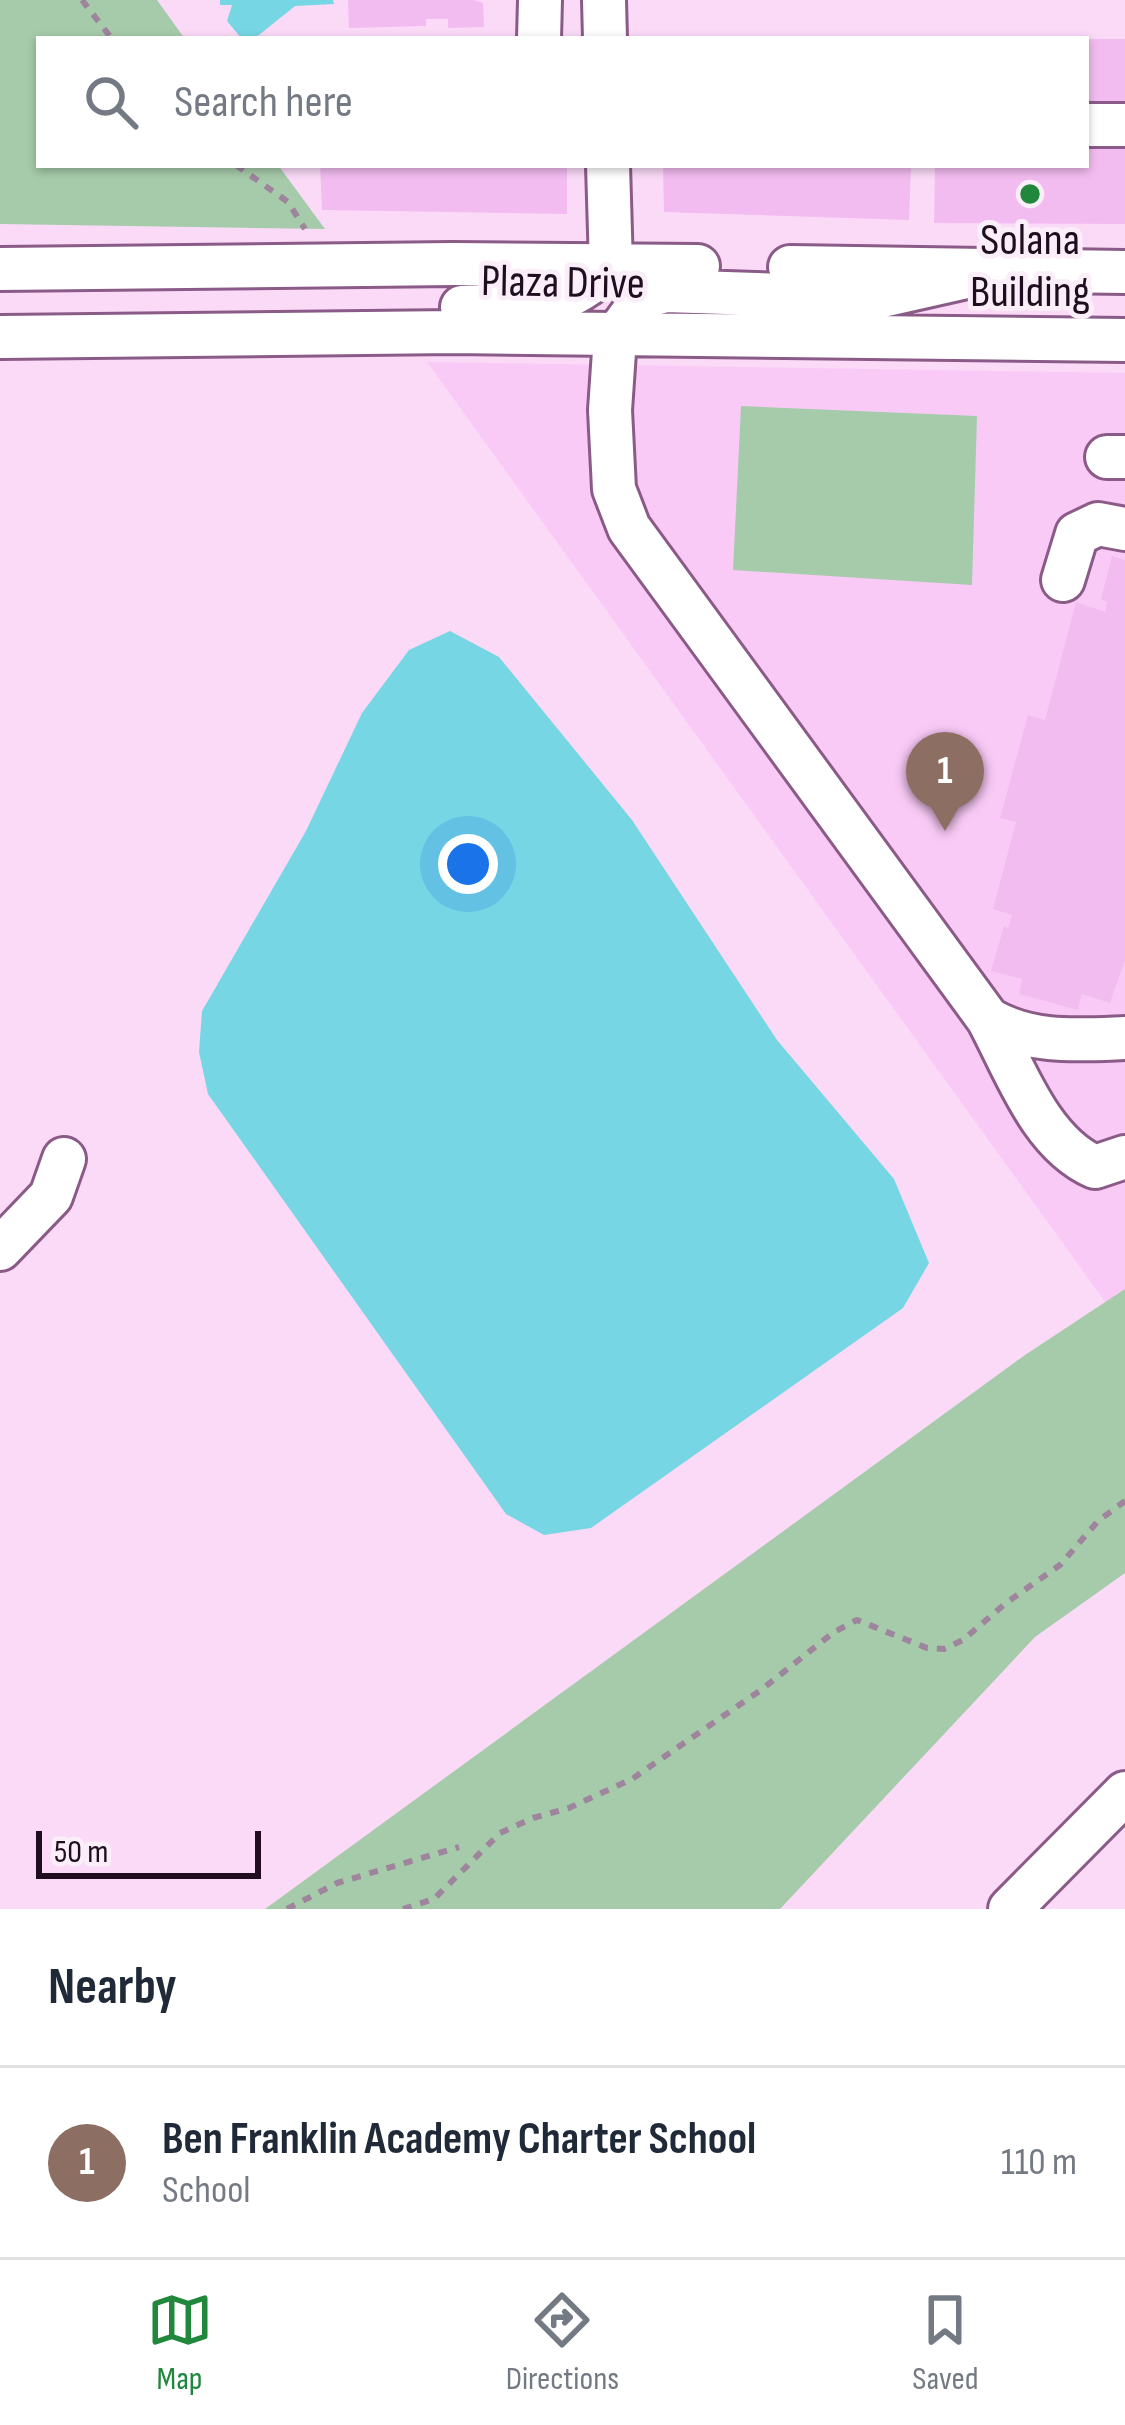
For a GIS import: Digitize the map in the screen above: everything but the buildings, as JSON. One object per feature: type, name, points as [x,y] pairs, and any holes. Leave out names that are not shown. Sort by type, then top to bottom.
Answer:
[{"type":"street","points":[[604,0],[605,36]]},
{"type":"street","points":[[1089,125],[1125,125]]},
{"type":"street","points":[[347,334],[409,309],[556,303],[580,294],[611,266],[608,168]]},
{"type":"street","name":"Plaza Drive","points":[[0,269],[611,266],[1125,272]]},
{"type":"street","points":[[998,270],[873,298],[666,291],[645,296],[614,337],[610,410],[614,489],[629,528],[988,1018],[1065,1149],[1095,1167],[1125,1157]]},
{"type":"street","name":"Plaza Drive","points":[[0,337],[742,334],[1125,340]]},
{"type":"street","points":[[1063,580],[1077,534],[1098,524],[1125,529]]},
{"type":"street","points":[[988,1018],[1012,1033],[1058,1040],[1125,1038]]},
{"type":"street","points":[[0,1249],[51,1196],[64,1159]]},
{"type":"street","points":[[1010,1909],[1125,1793]]},
{"type":"path","points":[[82,0],[110,36]]},
{"type":"path","points":[[240,168],[288,202],[310,235]]},
{"type":"path","points":[[404,1909],[434,1899],[500,1833],[632,1778],[857,1620],[927,1648],[944,1649],[963,1640],[1060,1565],[1098,1521],[1125,1501]]},
{"type":"path","points":[[287,1909],[337,1883],[459,1847]]},
{"type":"shaded area","points":[[427,362],[1125,373],[1125,1289],[1106,1303]]},
{"type":"green space","points":[[0,0],[157,0],[183,36],[36,36],[36,168],[280,168],[325,229],[0,224]]},
{"type":"green space","points":[[741,406],[977,416],[972,585],[733,570]]},
{"type":"green space","points":[[1125,1289],[1125,1573],[1035,1637],[780,1909],[265,1909],[1025,1355]]},
{"type":"water","points":[[220,0],[333,0],[334,4],[295,6],[258,36],[240,36],[227,21],[232,5],[220,5]]},
{"type":"water","points":[[450,631],[499,657],[632,820],[777,1040],[894,1179],[929,1263],[903,1308],[591,1528],[544,1535],[506,1514],[208,1094],[199,1052],[202,1011],[306,831],[362,713],[409,650]]},
{"type":"place","name":"Solana Building","points":[[1030,194]]},
{"type":"place","name":"Ben Franklin Academy Charter School","points":[[945,831]]}]
